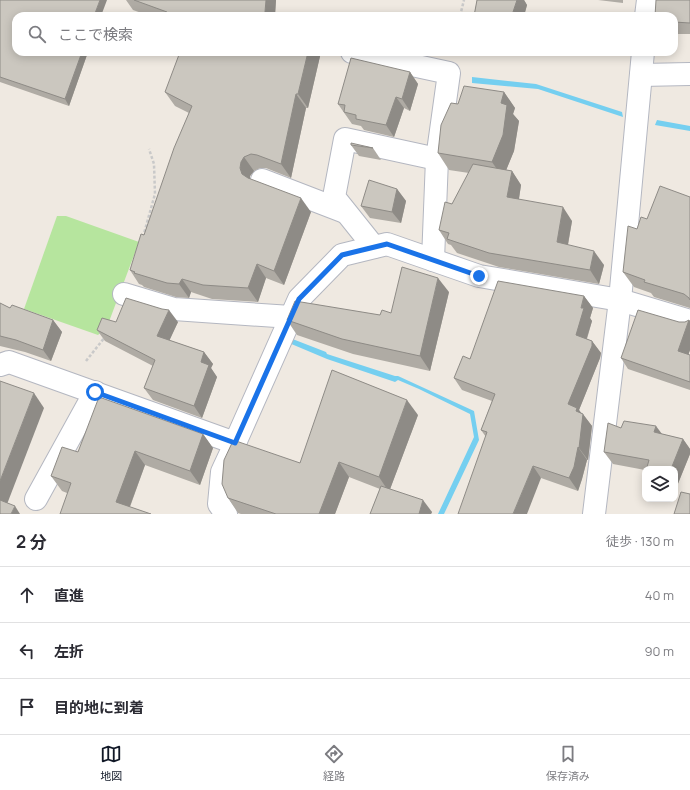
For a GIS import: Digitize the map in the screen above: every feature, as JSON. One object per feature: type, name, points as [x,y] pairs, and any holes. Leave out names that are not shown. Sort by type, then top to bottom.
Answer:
[{"type":"street","points":[[646,12],[648,0]]},
{"type":"street","points":[[370,56],[449,73],[437,159],[433,260]]},
{"type":"street","points":[[594,514],[620,300],[643,56]]},
{"type":"street","points":[[641,75],[690,74]]},
{"type":"street","points":[[374,247],[334,197],[346,138],[437,159]]},
{"type":"street","points":[[262,180],[345,212]]},
{"type":"street","points":[[226,514],[219,504],[222,472],[299,299],[342,255],[387,244],[479,276],[620,300],[690,321]]},
{"type":"street","points":[[124,294],[174,310],[291,317]]},
{"type":"street","points":[[0,365],[9,362],[235,443]]},
{"type":"street","points":[[36,499],[95,392]]},
{"type":"path","points":[[461,12],[464,0]]},
{"type":"green space","points":[[57,216],[66,216],[139,242],[107,327],[98,335],[24,309]]},
{"type":"water","points":[[472,77],[536,84],[622,112],[623,117],[538,89],[472,83]]},
{"type":"water","points":[[657,120],[690,126],[690,131],[655,125]]},
{"type":"water","points":[[290,338],[326,352],[327,354],[398,376],[474,411],[479,440],[444,514],[438,514],[474,437],[470,414],[398,380],[395,382],[327,359],[289,343]]},
{"type":"building","points":[[0,0],[100,0],[96,12],[12,12],[12,56],[81,56],[65,99],[0,77]]},
{"type":"building","points":[[134,0],[266,0],[265,12],[167,12]]},
{"type":"building","points":[[477,0],[517,0],[513,12],[475,12]]},
{"type":"building","points":[[656,0],[690,0],[690,23],[678,22],[678,12],[655,12]]},
{"type":"building","points":[[178,56],[307,56],[298,94],[296,94],[281,164],[251,154],[244,157],[241,162],[240,168],[242,174],[248,178],[301,198],[274,271],[257,264],[248,288],[203,285],[182,279],[179,284],[167,283],[134,273],[135,272],[130,270],[141,234],[144,235],[174,148],[192,106],[165,92]]},
{"type":"building","points":[[351,58],[410,72],[402,99],[396,97],[386,125],[356,119],[356,115],[344,112],[345,105],[338,104]]},
{"type":"building","points":[[464,86],[504,92],[501,103],[507,105],[503,135],[492,162],[438,153],[441,125],[451,103],[458,104]]},
{"type":"building","points":[[351,143],[373,148],[351,145]]},
{"type":"building","points":[[473,164],[512,171],[507,197],[563,207],[557,242],[594,251],[590,270],[489,253],[447,239],[449,233],[439,230],[445,202],[452,204]]},
{"type":"building","points":[[369,180],[397,189],[392,212],[361,206]]},
{"type":"building","points":[[660,186],[690,197],[690,300],[684,294],[644,282],[645,280],[623,272],[628,226],[637,229],[641,217],[647,219]]},
{"type":"building","points":[[402,267],[438,278],[420,356],[342,339],[287,320],[295,301],[380,315],[382,310],[391,313]]},
{"type":"building","points":[[498,281],[584,296],[581,308],[584,308],[576,335],[592,341],[592,346],[568,404],[577,408],[576,411],[583,414],[579,448],[578,447],[574,467],[569,478],[533,466],[513,514],[458,514],[487,432],[481,430],[495,394],[454,378],[463,356],[470,359]]},
{"type":"building","points":[[126,298],[169,310],[157,336],[204,352],[201,362],[209,365],[194,406],[144,388],[155,360],[97,330],[102,318],[116,322]]},
{"type":"building","points":[[0,303],[10,308],[12,305],[53,320],[43,350],[0,336]]},
{"type":"building","points":[[638,310],[679,322],[689,320],[678,351],[690,355],[690,382],[621,358]]},
{"type":"building","points":[[332,370],[407,400],[379,477],[339,462],[319,514],[276,514],[228,498],[222,484],[224,460],[232,443],[235,444],[236,441],[300,463]]},
{"type":"building","points":[[0,381],[34,393],[0,481]]},
{"type":"building","points":[[99,397],[203,434],[190,471],[135,451],[116,502],[151,514],[60,514],[71,483],[51,476],[62,447],[78,452]]},
{"type":"building","points":[[624,421],[656,426],[654,432],[683,439],[672,466],[647,466],[649,460],[604,452],[608,423],[621,428]]},
{"type":"building","points":[[381,486],[423,500],[419,514],[370,514]]},
{"type":"building","points":[[681,492],[690,494],[690,514],[674,514]]},
{"type":"building","points":[[0,500],[15,506],[11,514],[0,514]]},
{"type":"route","points":[[95,392],[235,443],[299,299],[342,255],[387,244],[479,276]]}]
